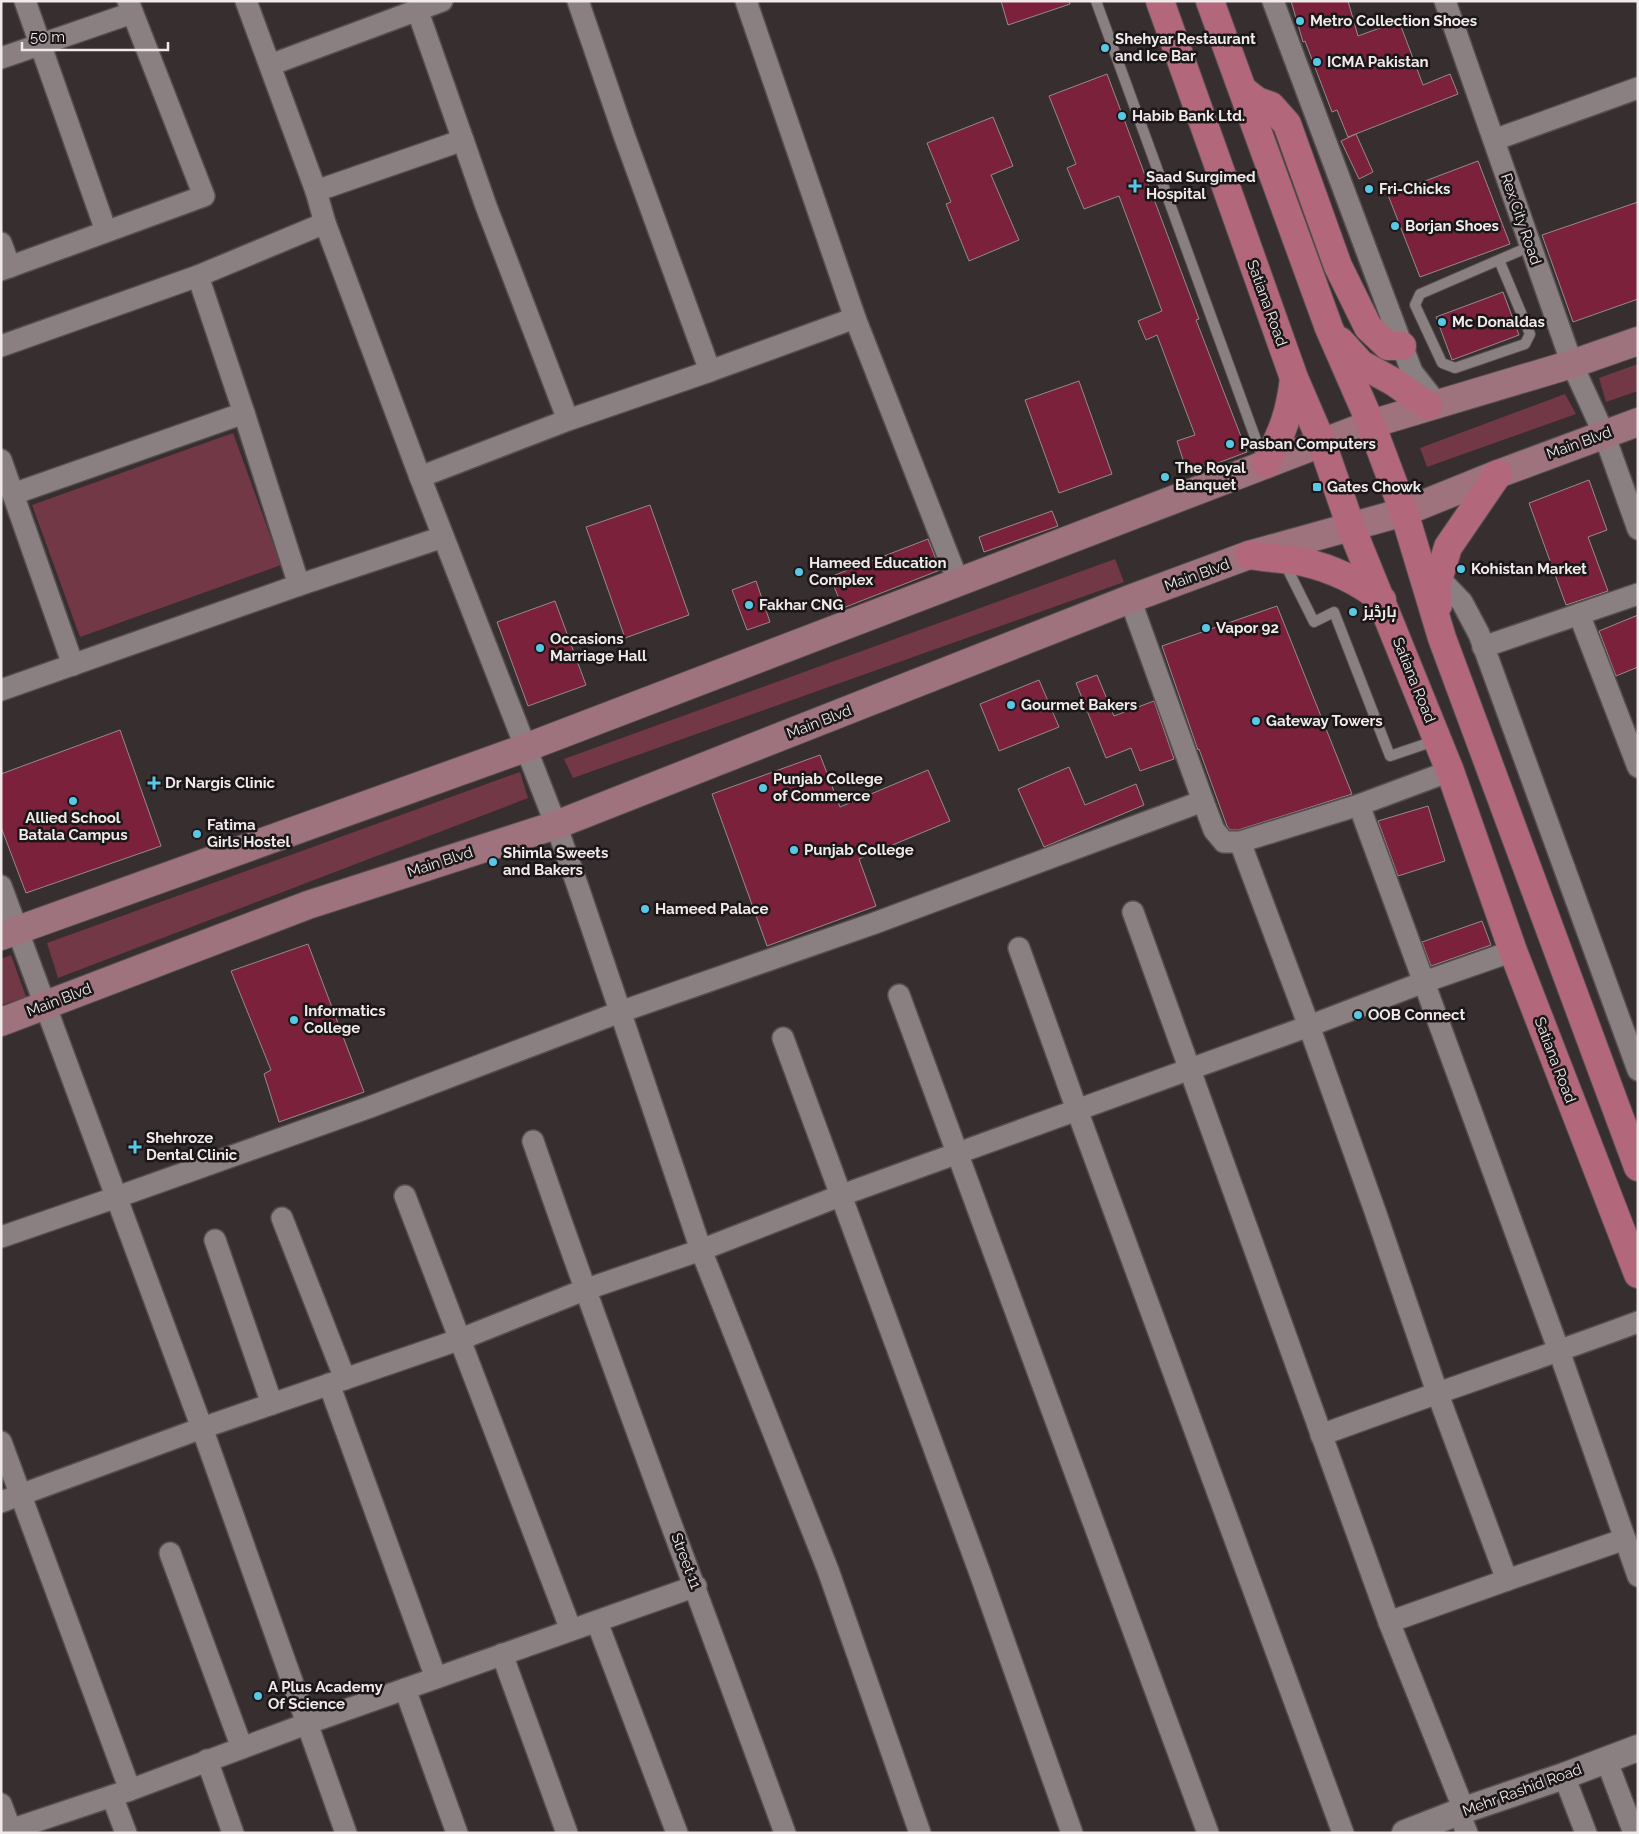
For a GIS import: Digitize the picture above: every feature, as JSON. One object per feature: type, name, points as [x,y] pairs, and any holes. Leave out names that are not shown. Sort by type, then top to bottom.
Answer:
[{"type":"main road","name":"Satiana Road","points":[[1160,1],[1294,378],[1322,443],[1351,527],[1438,739],[1513,951],[1638,1274]]},
{"type":"main road","points":[[1210,1],[1329,328],[1370,424],[1404,512],[1442,638],[1638,1167]]},
{"type":"main road","points":[[1243,90],[1257,101],[1271,106],[1286,124],[1338,266],[1368,327],[1388,346],[1402,346]]},
{"type":"main road","points":[[1329,328],[1361,364],[1433,405]]},
{"type":"main road","points":[[10,933],[524,748],[1370,424],[1572,364],[1638,341]]},
{"type":"main road","points":[[1266,464],[1282,433],[1291,405],[1294,378]]},
{"type":"main road","name":"Main Blvd","points":[[1,1022],[308,905],[556,825],[1130,599],[1250,555],[1404,512],[1498,474],[1638,422]]},
{"type":"main road","points":[[1442,638],[1436,587],[1448,547],[1498,474]]},
{"type":"main road","points":[[1250,555],[1304,562],[1340,575],[1373,592],[1382,600]]},
{"type":"street","points":[[25,1],[106,231]]},
{"type":"street","points":[[246,1],[316,191],[325,223],[420,477],[524,748],[556,825],[701,1250],[828,1570],[920,1833]]},
{"type":"street","points":[[270,65],[442,1]]},
{"type":"street","points":[[578,1],[627,144],[710,371]]},
{"type":"street","points":[[746,1],[855,318],[958,581]]},
{"type":"street","points":[[1274,1],[1412,372],[1433,405]]},
{"type":"street","name":"Rex City Road","points":[[1445,1],[1572,364],[1604,434],[1638,529]]},
{"type":"street","points":[[1,58],[41,44],[130,7],[204,196],[6,268],[1,243]]},
{"type":"street","points":[[417,9],[486,206],[568,420]]},
{"type":"street","points":[[1494,140],[1638,88]]},
{"type":"street","points":[[316,191],[463,140]]},
{"type":"street","points":[[1,346],[198,276],[325,223]]},
{"type":"street","points":[[198,276],[299,585]]},
{"type":"street","points":[[420,477],[568,420],[855,318]]},
{"type":"street","points":[[13,494],[244,413]]},
{"type":"street","points":[[1,460],[73,665]]},
{"type":"street","points":[[1,690],[299,585],[443,537]]},
{"type":"street","points":[[1439,578],[1462,602],[1479,634],[1638,1070]]},
{"type":"street","points":[[1483,647],[1638,594]]},
{"type":"street","points":[[1130,599],[1214,830],[1224,842],[1240,842],[1359,805],[1450,771]]},
{"type":"street","points":[[1579,614],[1638,767]]},
{"type":"street","points":[[1,1236],[370,1107],[620,1012],[875,923],[1203,801]]},
{"type":"street","points":[[1359,805],[1559,1351],[1638,1576]]},
{"type":"street","points":[[1240,842],[1309,1026],[1437,1392],[1507,1580]]},
{"type":"street","points":[[1,886],[10,933],[46,1005],[202,1428],[346,1833]]},
{"type":"street","points":[[1133,912],[1389,1622],[1463,1818]]},
{"type":"street","points":[[1019,948],[1343,1833]]},
{"type":"street","points":[[11,1499],[202,1428],[461,1339],[584,1290],[701,1250],[842,1195],[1513,951]]},
{"type":"street","points":[[899,995],[1208,1833]]},
{"type":"street","points":[[783,1038],[980,1573],[1072,1833]]},
{"type":"street","name":"Street 11","points":[[533,1141],[584,1290],[696,1586],[785,1833]]},
{"type":"street","points":[[405,1196],[571,1630]]},
{"type":"street","points":[[282,1218],[436,1678]]},
{"type":"street","points":[[216,1240],[272,1404]]},
{"type":"street","points":[[1321,1435],[1437,1392],[1638,1322]]},
{"type":"street","points":[[1,1442],[11,1499],[121,1793],[126,1833]]},
{"type":"street","points":[[1389,1622],[1625,1539]]},
{"type":"street","points":[[170,1553],[242,1748]]},
{"type":"street","points":[[1,1804],[8,1832],[696,1586]]},
{"type":"street","points":[[597,1622],[677,1833]]},
{"type":"street","points":[[502,1654],[567,1833]]},
{"type":"street","points":[[405,1689],[457,1833]]},
{"type":"street","name":"Mehr Rashid Road","points":[[1405,1833],[1463,1818],[1638,1748]]},
{"type":"street","points":[[207,1760],[233,1833]]},
{"type":"street","points":[[1606,1760],[1634,1833]]},
{"type":"street","points":[[1564,1776],[1586,1833]]},
{"type":"lane","points":[[1096,1],[1266,464]]},
{"type":"lane","points":[[1499,260],[1530,334],[1525,344],[1455,368],[1442,363],[1415,305],[1420,294],[1531,246]]},
{"type":"lane","points":[[1283,560],[1314,622],[1334,612],[1390,756],[1438,739]]},
{"type":"shaded area","points":[[1638,364],[1638,391],[1606,402],[1599,378]]},
{"type":"shaded area","points":[[1565,394],[1576,414],[1427,467],[1420,448]]},
{"type":"shaded area","points":[[233,433],[281,565],[80,637],[32,505]]},
{"type":"shaded area","points":[[1115,559],[1124,582],[573,778],[564,759]]},
{"type":"shaded area","points":[[520,772],[528,798],[58,978],[47,943]]},
{"type":"shaded area","points":[[11,955],[26,997],[1,1005],[1,959]]},
{"type":"building","points":[[1001,1],[1069,1],[1070,4],[1008,25]]},
{"type":"building","points":[[1291,1],[1348,1],[1358,36],[1399,21],[1423,85],[1450,74],[1458,94],[1348,137],[1337,110],[1332,112],[1305,41],[1303,42]]},
{"type":"building","points":[[1107,74],[1199,319],[1196,320],[1247,452],[1207,467],[1207,465],[1187,472],[1177,441],[1195,435],[1157,335],[1146,340],[1138,321],[1162,311],[1119,196],[1084,209],[1067,168],[1076,164],[1049,96]]},
{"type":"building","points":[[993,117],[1013,166],[991,175],[1019,240],[969,261],[946,204],[951,202],[927,143]]},
{"type":"building","points":[[1356,134],[1373,172],[1359,179],[1341,141]]},
{"type":"building","points":[[1478,161],[1510,244],[1420,277],[1388,195]]},
{"type":"building","points":[[1638,202],[1638,299],[1573,322],[1542,235]]},
{"type":"building","points":[[1503,292],[1519,335],[1452,360],[1436,317]]},
{"type":"building","points":[[1079,381],[1112,474],[1059,493],[1025,400]]},
{"type":"building","points":[[1589,480],[1607,530],[1588,537],[1608,591],[1566,605],[1529,503]]},
{"type":"building","points":[[650,505],[689,615],[625,638],[586,527]]},
{"type":"building","points":[[1052,511],[1058,526],[984,552],[979,537]]},
{"type":"building","points":[[928,539],[940,570],[843,608],[830,577]]},
{"type":"building","points":[[756,581],[770,622],[747,630],[732,590]]},
{"type":"building","points":[[555,601],[586,685],[528,706],[497,622]]},
{"type":"building","name":"Gateway Towers","points":[[1277,606],[1352,794],[1238,830],[1230,830],[1198,750],[1162,646]]},
{"type":"building","points":[[1638,615],[1638,667],[1616,676],[1599,631]]},
{"type":"building","points":[[1097,675],[1114,716],[1154,701],[1174,759],[1140,771],[1131,748],[1106,758],[1076,683]]},
{"type":"building","points":[[1039,680],[1059,727],[999,751],[980,704]]},
{"type":"building","name":"Allied School Batala Campus","points":[[120,730],[161,846],[26,893],[1,827],[1,774]]},
{"type":"building","name":"Punjab College","points":[[820,755],[840,807],[928,770],[950,821],[859,859],[876,906],[767,946],[712,794]]},
{"type":"building","points":[[1069,767],[1085,805],[1136,784],[1144,805],[1044,847],[1018,789]]},
{"type":"building","points":[[1428,806],[1445,861],[1398,876],[1378,821]]},
{"type":"building","points":[[1482,921],[1491,945],[1431,966],[1422,942]]},
{"type":"building","name":"Informatics College","points":[[308,944],[364,1092],[279,1122],[264,1074],[271,1070],[231,971]]},
{"type":"place","name":"Metro Collection Shoes","points":[[1300,21]]},
{"type":"place","name":"Shehyar Restaurant and Ice Bar","points":[[1105,48]]},
{"type":"place","name":"ICMA Pakistan","points":[[1317,62]]},
{"type":"place","name":"Habib Bank Ltd.","points":[[1122,116]]},
{"type":"place","name":"Saad Surgimed Hospital","points":[[1135,186]]},
{"type":"place","name":"Fri-Chicks","points":[[1369,189]]},
{"type":"place","name":"Borjan Shoes","points":[[1395,226]]},
{"type":"place","name":"Mc Donaldas","points":[[1442,322]]},
{"type":"place","name":"Pasban Computers","points":[[1230,444]]},
{"type":"place","name":"The Royal Banquet","points":[[1165,477]]},
{"type":"place","name":"Gates Chowk","points":[[1317,487]]},
{"type":"place","name":"Kohistan Market","points":[[1461,569]]},
{"type":"place","name":"Hameed Education Complex","points":[[799,572]]},
{"type":"place","name":"Fakhar CNG","points":[[749,605]]},
{"type":"place","name":"ہارڈیز","points":[[1353,612]]},
{"type":"place","name":"Vapor 92","points":[[1206,628]]},
{"type":"place","name":"Occasions Marriage Hall","points":[[540,648]]},
{"type":"place","name":"Gourmet Bakers","points":[[1011,705]]},
{"type":"place","name":"Gateway Towers","points":[[1256,721]]},
{"type":"place","name":"Dr Nargis Clinic","points":[[154,783]]},
{"type":"place","name":"Punjab College of Commerce","points":[[763,788]]},
{"type":"place","name":"Allied School Batala Campus","points":[[73,801]]},
{"type":"place","name":"Fatima Girls Hostel","points":[[197,834]]},
{"type":"place","name":"Punjab College","points":[[794,850]]},
{"type":"place","name":"Shimla Sweets and Bakers","points":[[493,862]]},
{"type":"place","name":"Hameed Palace","points":[[645,909]]},
{"type":"place","name":"OOB Connect","points":[[1358,1015]]},
{"type":"place","name":"Informatics College","points":[[294,1020]]},
{"type":"place","name":"Shehroze Dental Clinic","points":[[135,1147]]},
{"type":"place","name":"A Plus Academy Of Science","points":[[258,1696]]}]
